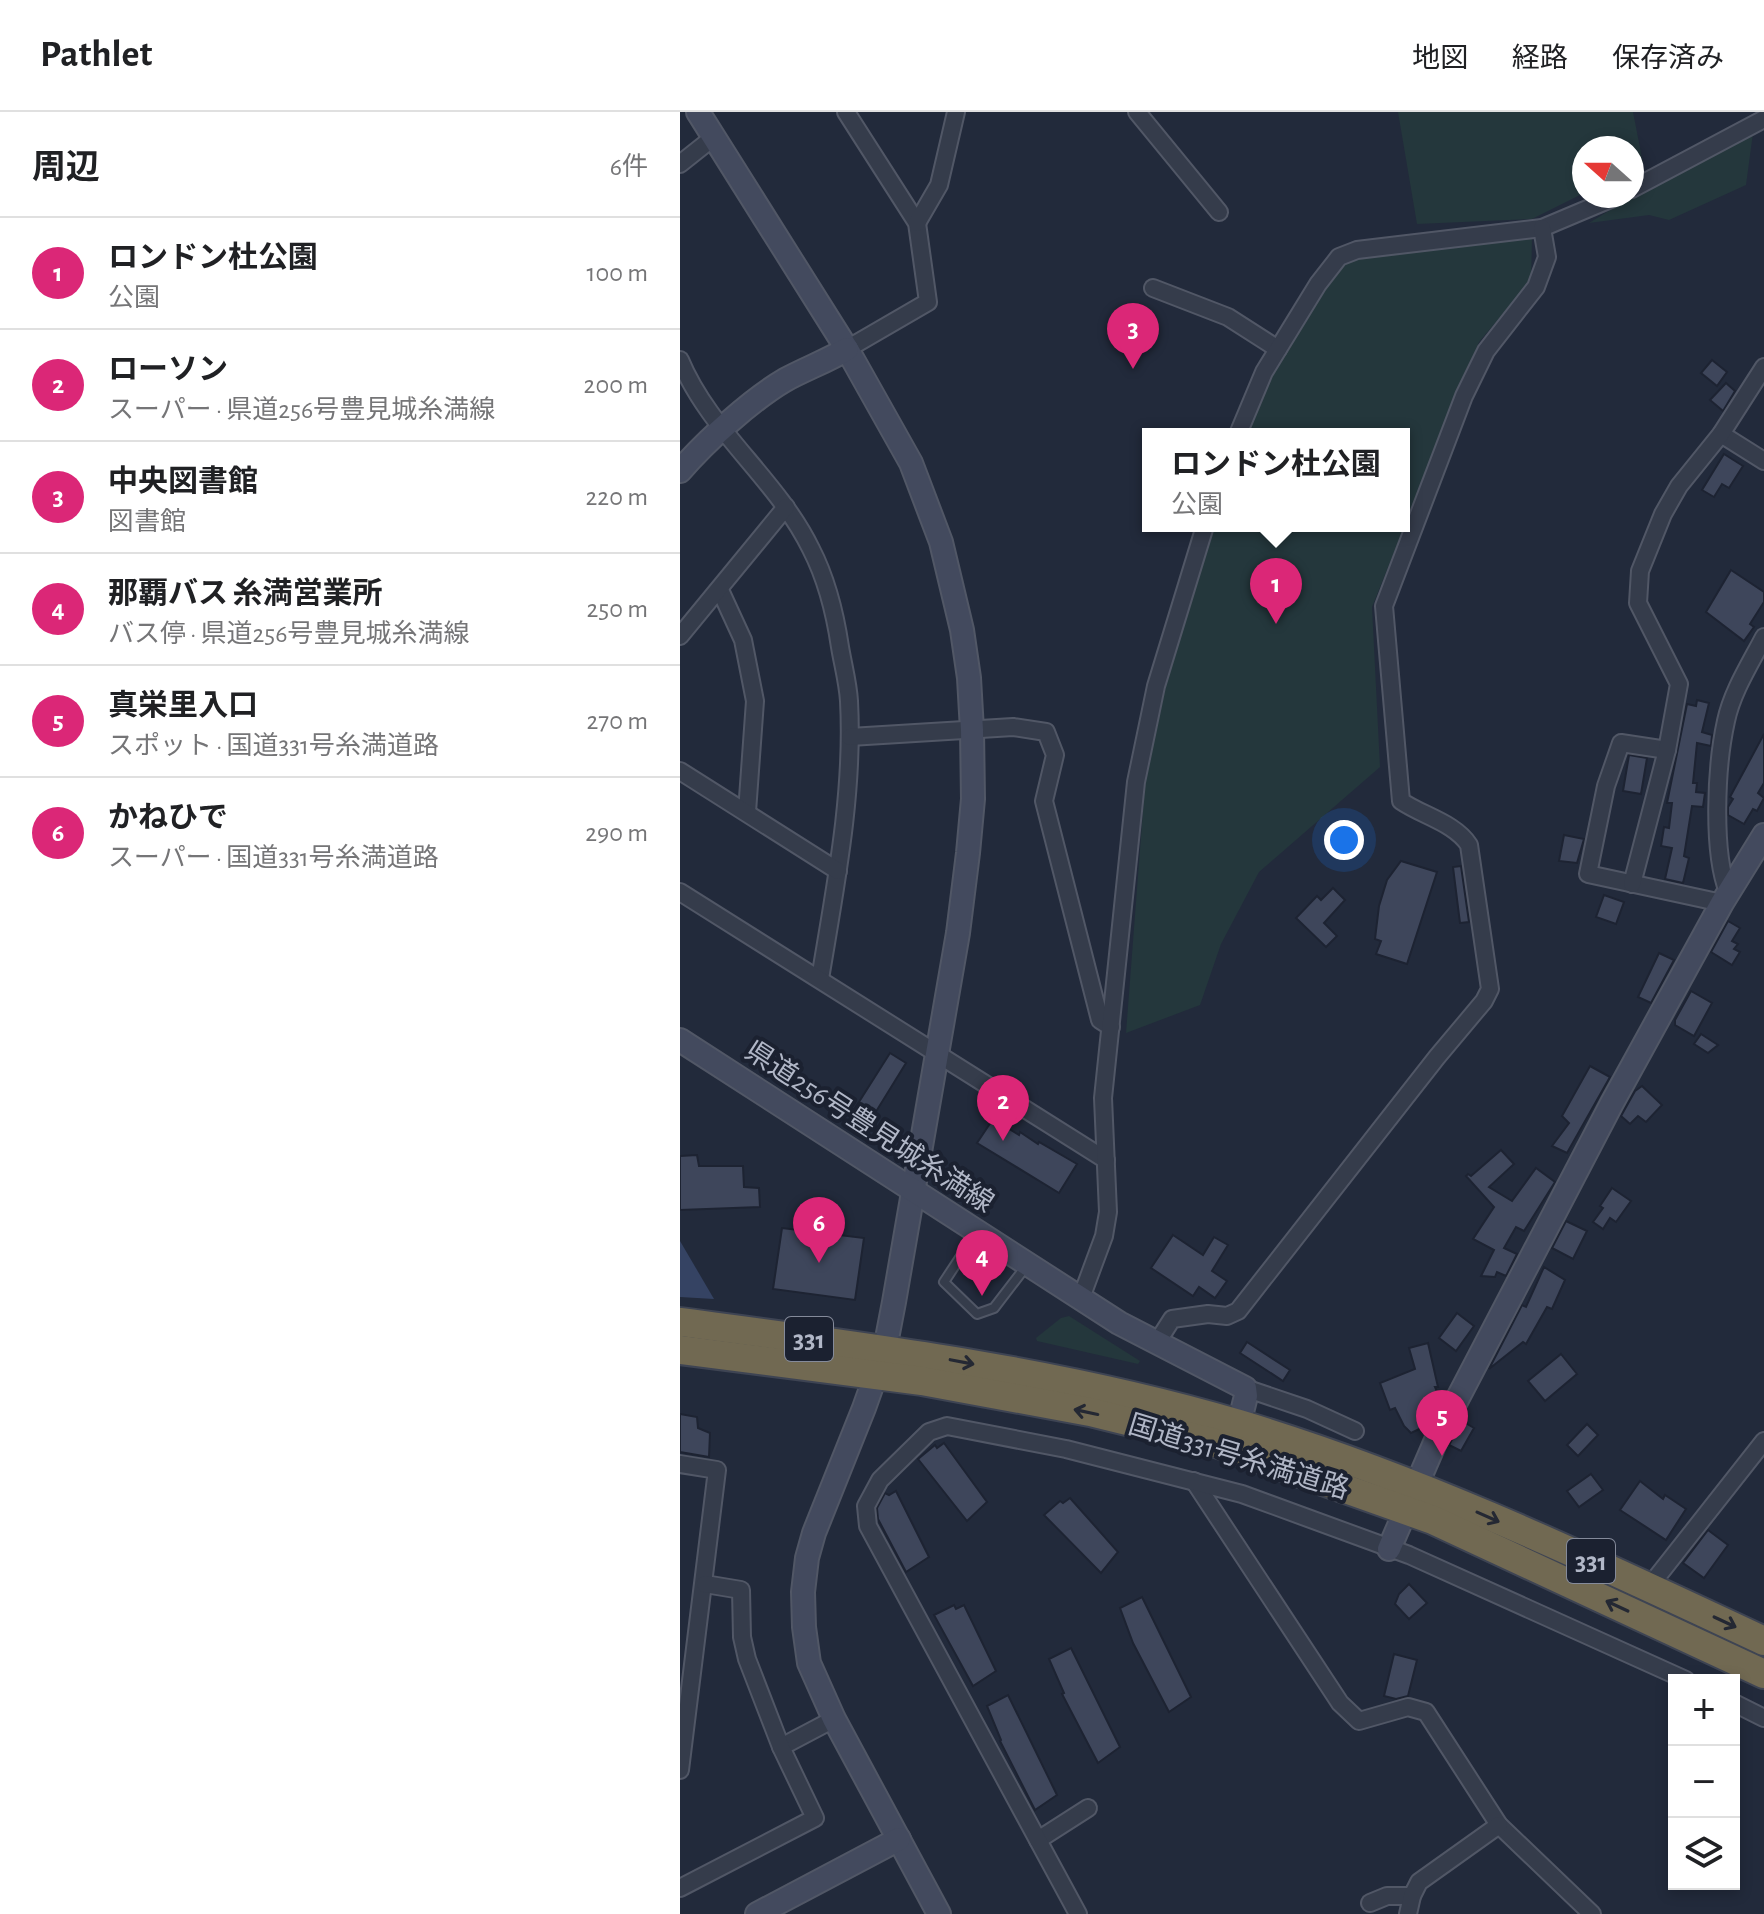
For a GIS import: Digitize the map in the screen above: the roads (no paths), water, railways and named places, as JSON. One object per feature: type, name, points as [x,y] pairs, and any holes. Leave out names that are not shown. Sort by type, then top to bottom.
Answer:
[{"type":"highway","name":"国道331号糸満道路","points":[[680,1322],[732,1329],[881,1361],[1216,1443],[1411,1498],[1764,1674]]},
{"type":"highway","name":"国道331号糸満道路","points":[[680,1350],[747,1358],[881,1361],[1092,1387],[1239,1424],[1411,1498],[1649,1587],[1764,1641]]},
{"type":"street","points":[[698,112],[847,349],[911,463],[941,542],[962,630],[969,678],[973,799],[958,933],[881,1361],[807,1558],[803,1592],[809,1663],[834,1719],[939,1914]]},
{"type":"street","points":[[680,471],[722,429],[784,381],[825,362],[928,302],[917,223],[846,112]]},
{"type":"street","points":[[917,223],[939,185],[956,112]]},
{"type":"street","points":[[1137,112],[1219,212]]},
{"type":"street","points":[[1644,183],[1764,119]]},
{"type":"street","points":[[680,164],[714,137]]},
{"type":"street","points":[[1241,428],[1264,372],[1318,284],[1339,257],[1357,250],[1542,228],[1590,208]]},
{"type":"street","points":[[1156,1344],[1172,1319],[1208,1314],[1227,1316],[1238,1311],[1484,1001],[1490,989],[1469,845],[1461,833],[1401,801],[1384,606],[1464,396],[1486,351],[1536,287],[1547,257],[1542,228]]},
{"type":"street","points":[[1153,288],[1228,317],[1278,349]]},
{"type":"street","points":[[680,360],[698,398],[786,507],[811,548],[833,603],[849,698],[850,737],[838,871],[820,979]]},
{"type":"street","points":[[1632,884],[1667,750],[1679,684],[1638,603],[1640,571],[1663,514],[1679,486],[1721,434],[1764,367]]},
{"type":"street","points":[[1721,434],[1764,461]]},
{"type":"street","points":[[680,636],[786,507]]},
{"type":"street","points":[[1081,1298],[1104,1236],[1108,1212],[1103,1098],[1136,782],[1156,686],[1203,532]]},
{"type":"street","points":[[720,590],[743,640],[755,701],[747,812]]},
{"type":"street","points":[[1725,898],[1718,847],[1720,768],[1726,719],[1764,637]]},
{"type":"street","points":[[850,737],[1013,727],[1046,732],[1055,755],[1044,801],[1100,1020],[1111,1027]]},
{"type":"street","points":[[1667,750],[1621,743],[1606,786],[1588,874],[1725,898]]},
{"type":"street","points":[[680,771],[838,871]]},
{"type":"street","points":[[1389,1549],[1437,1438],[1605,1117],[1725,898],[1764,835]]},
{"type":"street","points":[[680,892],[1106,1160]]},
{"type":"street","name":"県道256号豊見城糸満線","points":[[680,1040],[1081,1298],[1156,1344],[1245,1388]]},
{"type":"street","points":[[1239,1424],[1245,1388],[1307,1409],[1355,1431]]},
{"type":"street","points":[[1078,1914],[868,1526],[866,1506],[880,1480],[929,1432],[947,1426],[1066,1449],[1242,1494],[1423,1562],[1673,1674]]},
{"type":"street","points":[[1649,1587],[1764,1441]]},
{"type":"street","points":[[680,1464],[717,1470],[680,1770]]},
{"type":"street","points":[[1194,1481],[1340,1703],[1359,1721],[1408,1707],[1426,1712],[1499,1825],[1592,1914]]},
{"type":"street","points":[[680,1888],[815,1818],[781,1747],[747,1659],[742,1637],[741,1590],[705,1584]]},
{"type":"street","points":[[1740,1706],[1764,1718]]},
{"type":"street","points":[[781,1747],[834,1719]]},
{"type":"street","points":[[1038,1840],[1088,1808]]},
{"type":"street","points":[[1408,1914],[1419,1882],[1499,1825]]},
{"type":"street","points":[[757,1914],[899,1839]]},
{"type":"street","points":[[1370,1903],[1387,1896],[1412,1896]]},
{"type":"lane","points":[[978,1230],[944,1282],[977,1314],[994,1308],[1028,1264]]},
{"type":"water","points":[[680,1241],[714,1299],[680,1297]]},
{"type":"place","name":"中央図書館","points":[[1133,369]]},
{"type":"place","name":"ロンドン杜公園","points":[[1276,624]]},
{"type":"place","name":"ローソン","points":[[1003,1141]]},
{"type":"place","name":"かねひで","points":[[819,1263]]},
{"type":"place","name":"那覇バス 糸満営業所","points":[[982,1296]]},
{"type":"place","name":"真栄里入口","points":[[1442,1456]]}]
